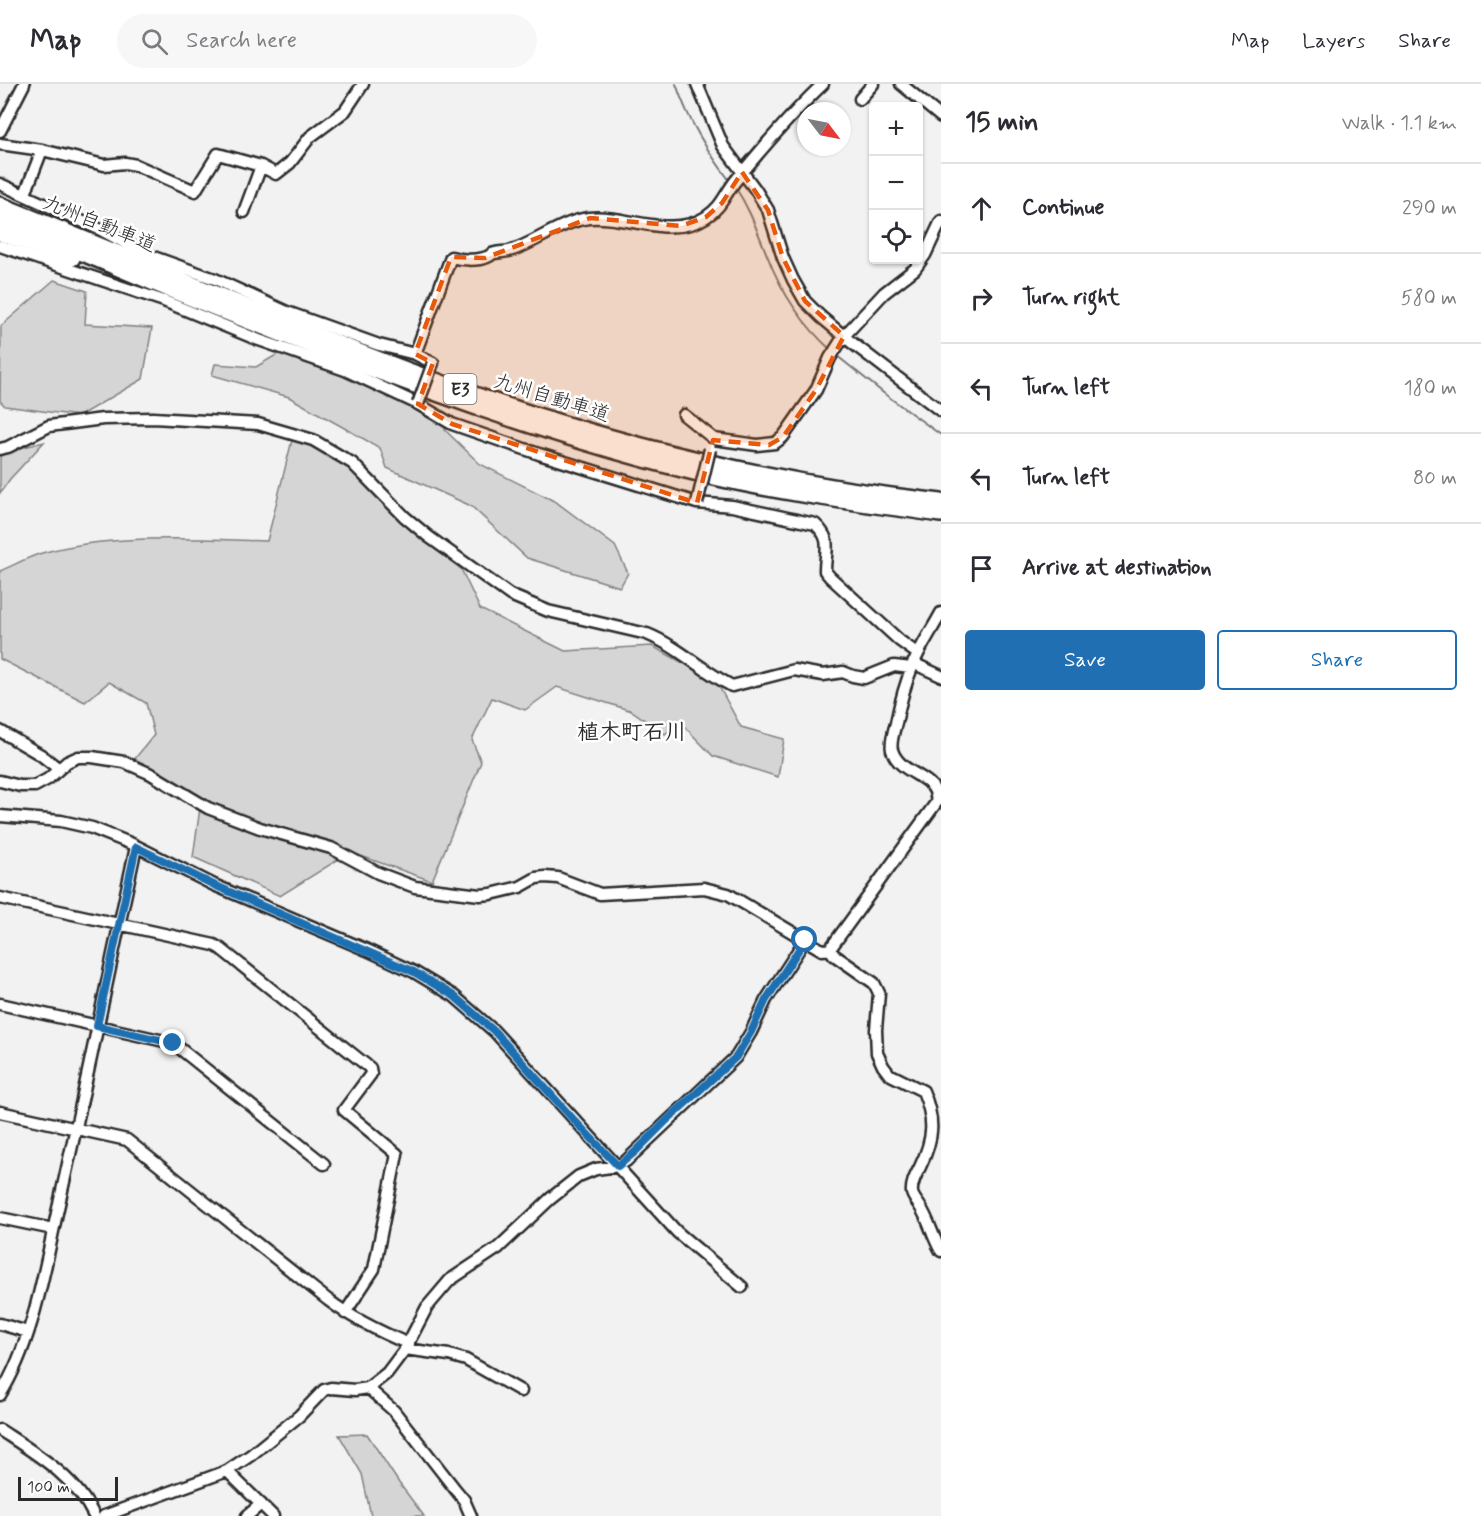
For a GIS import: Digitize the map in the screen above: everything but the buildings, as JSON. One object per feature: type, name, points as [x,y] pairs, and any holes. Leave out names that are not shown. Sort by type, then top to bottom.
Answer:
[{"type":"highway","points":[[0,199],[81,237]]},
{"type":"highway","name":"九州自動車道","points":[[0,205],[314,335],[478,396],[577,427],[697,460],[781,478],[941,502]]},
{"type":"highway","name":"九州自動車道","points":[[0,219],[149,281],[447,398],[568,436],[712,476],[798,493],[941,514]]},
{"type":"highway","points":[[0,233],[31,245],[149,281]]},
{"type":"street","points":[[0,131],[24,84]]},
{"type":"street","points":[[0,144],[42,150],[104,165],[125,163],[136,165],[195,191],[218,154],[261,166],[276,174],[290,162],[310,137],[345,111],[363,84]]},
{"type":"street","points":[[697,84],[723,146],[740,175],[755,189],[768,210],[783,258],[805,301],[841,340],[941,411]]},
{"type":"street","points":[[415,354],[451,257],[460,260],[485,258],[492,254],[510,251],[571,222],[590,218],[681,226],[706,217],[723,203],[727,190],[798,108],[823,84]]},
{"type":"street","points":[[860,99],[873,84]]},
{"type":"street","points":[[901,84],[941,117]]},
{"type":"street","points":[[25,195],[42,150]]},
{"type":"street","points":[[244,212],[261,166]]},
{"type":"street","points":[[0,184],[148,255],[215,279],[287,312],[379,345],[415,354],[433,363],[418,404]]},
{"type":"street","points":[[684,415],[712,444],[775,443],[783,437],[816,390],[841,340],[884,293],[915,269],[925,255],[941,221]]},
{"type":"street","points":[[0,246],[164,301],[259,340],[345,370],[418,404],[452,424],[484,436],[629,483],[697,502],[732,506],[815,524],[822,530],[828,544],[825,571],[900,641],[914,662],[941,676]]},
{"type":"street","points":[[0,449],[49,426],[103,419],[153,418],[258,424],[313,440],[352,463],[405,517],[510,595],[548,611],[654,637],[674,647],[709,674],[732,686],[794,670],[823,675],[843,672],[864,678],[894,666],[914,662]]},
{"type":"street","points":[[697,502],[712,444]]},
{"type":"street","points":[[0,781],[20,786],[35,786],[78,757],[110,760],[138,767],[208,808],[260,828],[331,848],[378,873],[415,888],[491,894],[520,887],[536,878],[545,877],[558,878],[600,894],[704,888],[728,894],[822,950],[830,949],[936,802],[936,791],[931,782],[902,766],[892,749],[893,732],[902,694],[914,662],[941,613]]},
{"type":"street","points":[[0,731],[41,754],[59,769]]},
{"type":"street","points":[[0,816],[76,824],[136,847],[214,885],[414,972],[454,996],[494,1031],[677,1232],[742,1287]]},
{"type":"street","points":[[0,1395],[12,1375],[28,1332],[76,1129],[136,847]]},
{"type":"street","points":[[0,898],[214,945],[370,1068],[371,1074],[345,1110],[397,1154],[374,1269],[345,1313]]},
{"type":"street","points":[[104,1516],[227,1471],[251,1455],[299,1416],[324,1390],[368,1388],[387,1373],[407,1347],[427,1307],[450,1280],[498,1248],[550,1199],[579,1176],[596,1169],[618,1166],[736,1057],[766,1000],[805,940]]},
{"type":"street","points":[[830,949],[834,955],[874,983],[879,993],[877,1053],[889,1074],[923,1091],[929,1105],[933,1126],[927,1152],[912,1184],[912,1195],[927,1217],[941,1251]]},
{"type":"street","points":[[0,1004],[173,1043],[324,1164]]},
{"type":"street","points":[[0,1112],[127,1140],[345,1313],[407,1347],[466,1360],[521,1391]]},
{"type":"street","points":[[0,1218],[53,1229]]},
{"type":"street","points":[[0,1324],[28,1332]]},
{"type":"street","points":[[368,1388],[394,1412],[464,1500],[471,1516]]},
{"type":"street","points":[[0,1430],[34,1453],[70,1482],[88,1503],[94,1516]]},
{"type":"street","points":[[227,1471],[273,1516]]},
{"type":"street","points":[[247,1516],[261,1504]]},
{"type":"highlighted area","points":[[742,172],[768,210],[783,258],[805,301],[844,336],[816,390],[783,437],[769,445],[713,440],[697,503],[452,424],[418,404],[433,363],[415,354],[451,257],[485,258],[590,218],[681,226],[706,217],[722,203]]},
{"type":"shaded area","points":[[54,280],[87,291],[85,324],[152,328],[143,379],[79,416],[5,406],[0,401],[1,326]]},
{"type":"shaded area","points":[[293,345],[447,414],[445,430],[480,464],[556,502],[615,546],[628,573],[620,587],[527,558],[471,506],[387,468],[380,448],[289,397],[212,375],[215,364],[256,367]]},
{"type":"shaded area","points":[[293,436],[347,464],[417,535],[461,569],[480,609],[565,651],[652,646],[716,681],[741,727],[784,739],[778,777],[713,756],[680,722],[665,734],[632,711],[557,687],[525,710],[492,698],[472,740],[481,762],[432,881],[350,852],[280,896],[193,857],[201,801],[133,761],[154,735],[146,703],[109,682],[85,702],[0,659],[0,571],[42,553],[96,542],[154,539],[267,541]]},
{"type":"shaded area","points":[[44,442],[10,479],[0,493],[0,453]]},
{"type":"shaded area","points":[[367,1434],[424,1516],[371,1516],[362,1474],[339,1435]]},
{"type":"waterway","points":[[676,84],[699,135],[730,181]]},
{"type":"waterway","points":[[735,187],[749,212],[786,295],[811,330],[832,351]]},
{"type":"waterway","points":[[836,355],[941,435]]},
{"type":"district","name":"植木町石川","points":[[632,731]]},
{"type":"route","points":[[173,1043],[97,1026],[136,847],[214,885],[414,972],[454,996],[494,1031],[618,1166],[736,1057],[766,1000],[805,940]]}]
